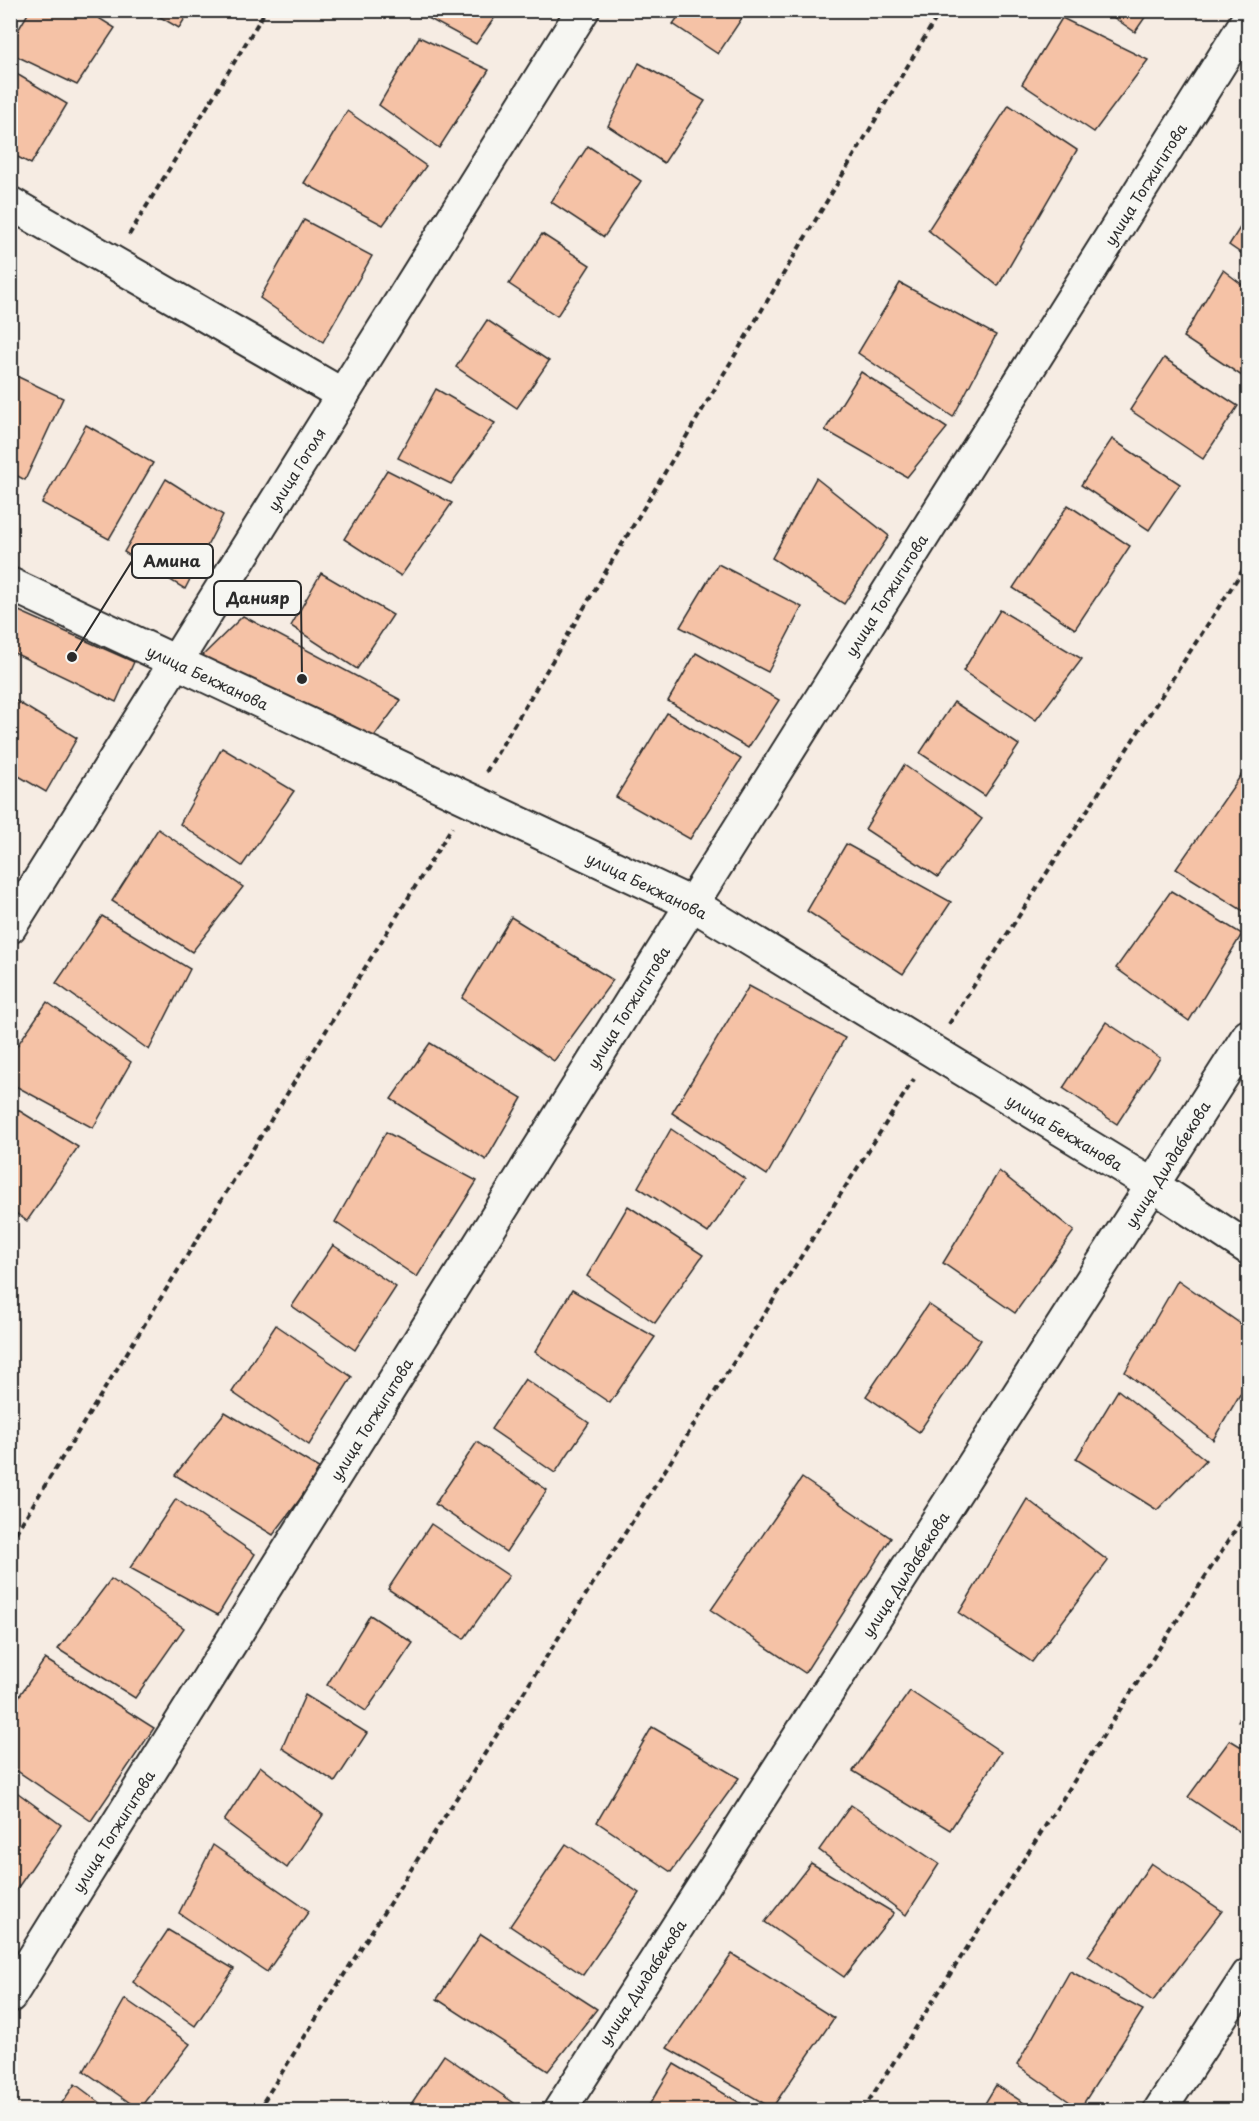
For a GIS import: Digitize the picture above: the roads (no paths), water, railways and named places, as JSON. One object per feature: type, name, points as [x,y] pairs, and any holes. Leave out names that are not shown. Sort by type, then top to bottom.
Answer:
[{"type":"street","name":"улица Гоголя","points":[[10,927],[583,10]]},
{"type":"street","name":"улица Тогжигитова","points":[[10,1996],[1248,19]]},
{"type":"street","points":[[10,203],[343,395]]},
{"type":"street","name":"улица Бекжанова","points":[[10,584],[692,904],[1154,1186],[1248,1248]]},
{"type":"street","name":"улица Дилдабекова","points":[[560,2110],[1248,1036]]},
{"type":"street","points":[[1160,2110],[1248,1975]]},
{"type":"place","name":"Амина","points":[[72,657]]},
{"type":"place","name":"Данияр","points":[[302,679]]}]
